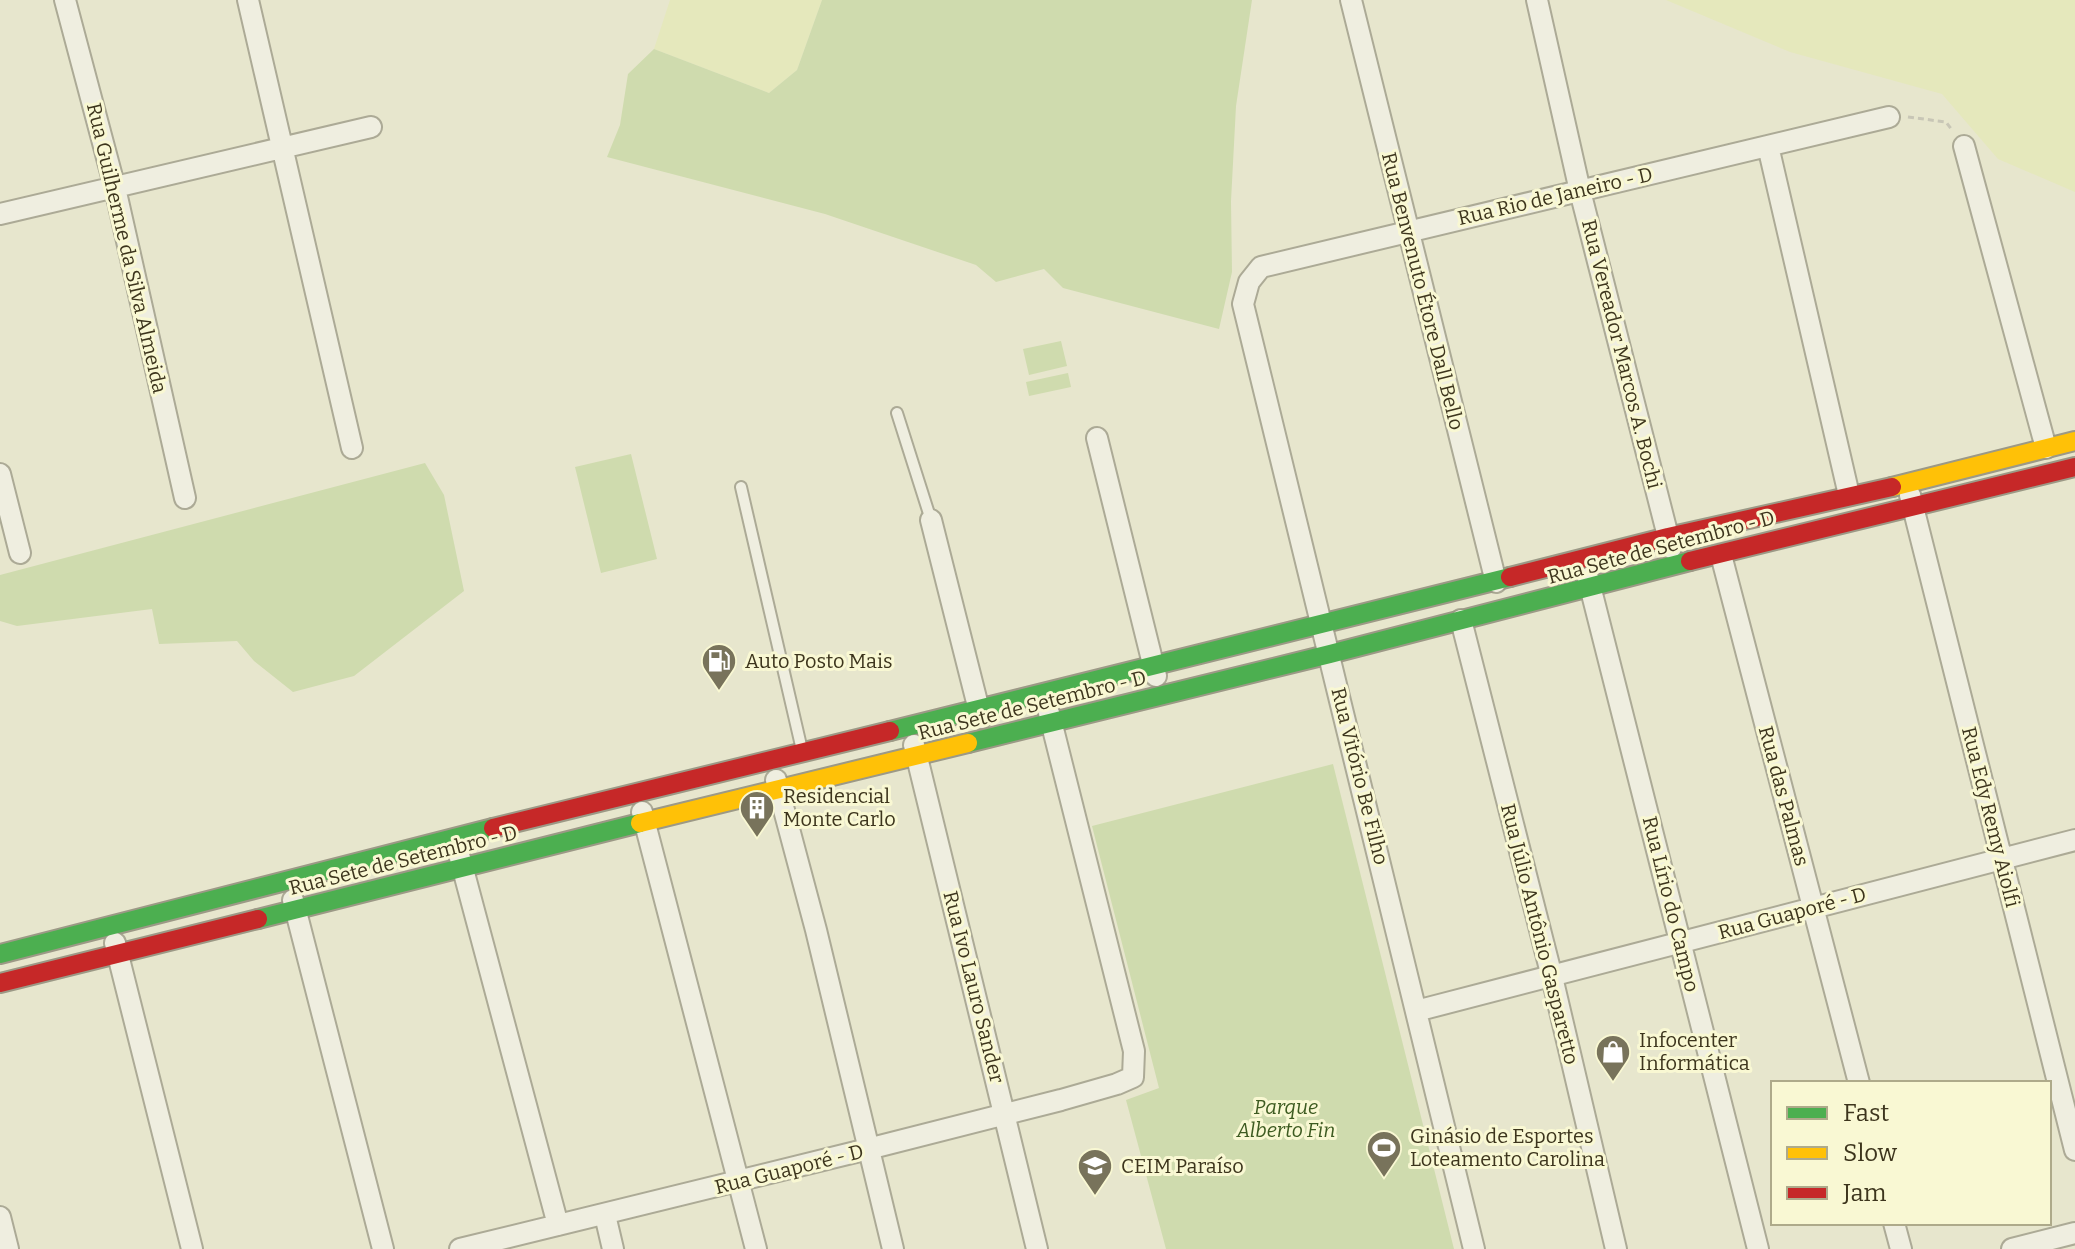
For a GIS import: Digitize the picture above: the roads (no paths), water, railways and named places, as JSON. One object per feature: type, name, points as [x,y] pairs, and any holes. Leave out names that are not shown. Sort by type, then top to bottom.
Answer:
[{"type":"street","name":"Rua Guilherme da Silva Almeida","points":[[65,0],[115,188],[185,498]]},
{"type":"street","points":[[248,0],[352,448]]},
{"type":"street","name":"Rua Benvenuto Étore Dall Bello","points":[[1351,0],[1496,582]]},
{"type":"street","name":"Rua Vereador Marcos A. Bochi","points":[[1537,0],[1580,191],[1675,567]]},
{"type":"street","name":"Rua Rio de Janeiro - D","points":[[1243,304],[1249,282],[1261,267],[1889,117]]},
{"type":"street","points":[[0,214],[371,127]]},
{"type":"street","points":[[1768,146],[1849,495]]},
{"type":"street","points":[[1964,146],[2046,448]]},
{"type":"street","name":"Rua Vitório Be Filho","points":[[1243,304],[1474,1249]]},
{"type":"street","points":[[1097,438],[1162,695]]},
{"type":"street","name":"Rua Sete de Setembro - D","points":[[0,954],[636,792],[1496,582],[1668,537],[1906,484],[2075,441]]},
{"type":"street","name":"Rua Sete de Setembro - D","points":[[0,983],[2075,467]]},
{"type":"street","points":[[0,474],[20,553]]},
{"type":"street","name":"Rua Edy Remy Aiolfi","points":[[1906,484],[2075,1150]]},
{"type":"street","points":[[1790,510],[1797,534]]},
{"type":"street","points":[[931,520],[985,738]]},
{"type":"street","name":"Rua das Palmas","points":[[1721,555],[1858,1081]]},
{"type":"street","name":"Rua Lírio do Campo","points":[[1583,559],[1758,1249]]},
{"type":"street","name":"Rua Júlio Antônio Gasparetto","points":[[1461,620],[1552,977],[1616,1249]]},
{"type":"street","points":[[1205,652],[1215,682]]},
{"type":"street","points":[[1044,693],[1052,722]]},
{"type":"street","name":"Rua Guaporé - D","points":[[466,1248],[1006,1114],[1133,1077],[1134,1051],[1052,722]]},
{"type":"street","name":"Rua Ivo Lauro Sander","points":[[910,726],[1037,1249]]},
{"type":"street","points":[[770,761],[816,930],[893,1249]]},
{"type":"street","points":[[636,792],[756,1249]]},
{"type":"street","points":[[456,839],[558,1225]]},
{"type":"street","name":"Rua Guaporé - D","points":[[1416,1011],[2075,840]]},
{"type":"street","points":[[288,880],[383,1249]]},
{"type":"street","points":[[110,925],[192,1249]]},
{"type":"street","points":[[605,1215],[613,1249]]},
{"type":"street","points":[[0,1217],[8,1249]]},
{"type":"street","points":[[1895,1225],[1901,1249]]},
{"type":"street","points":[[2012,1249],[2075,1233]]},
{"type":"lane","points":[[897,413],[931,520]]},
{"type":"lane","points":[[741,487],[803,752]]},
{"type":"place","name":"Auto Posto Mais","points":[[719,692]]},
{"type":"place","name":"Residencial Monte Carlo","points":[[757,839]]},
{"type":"place","name":"Infocenter Informática","points":[[1613,1083]]},
{"type":"place","name":"Ginásio de Esportes Loteamento Carolina","points":[[1384,1179]]},
{"type":"place","name":"CEIM Paraíso","points":[[1095,1197]]},
{"type":"park label","name":"Parque Alberto Fin","points":[[1286,1118]]}]
